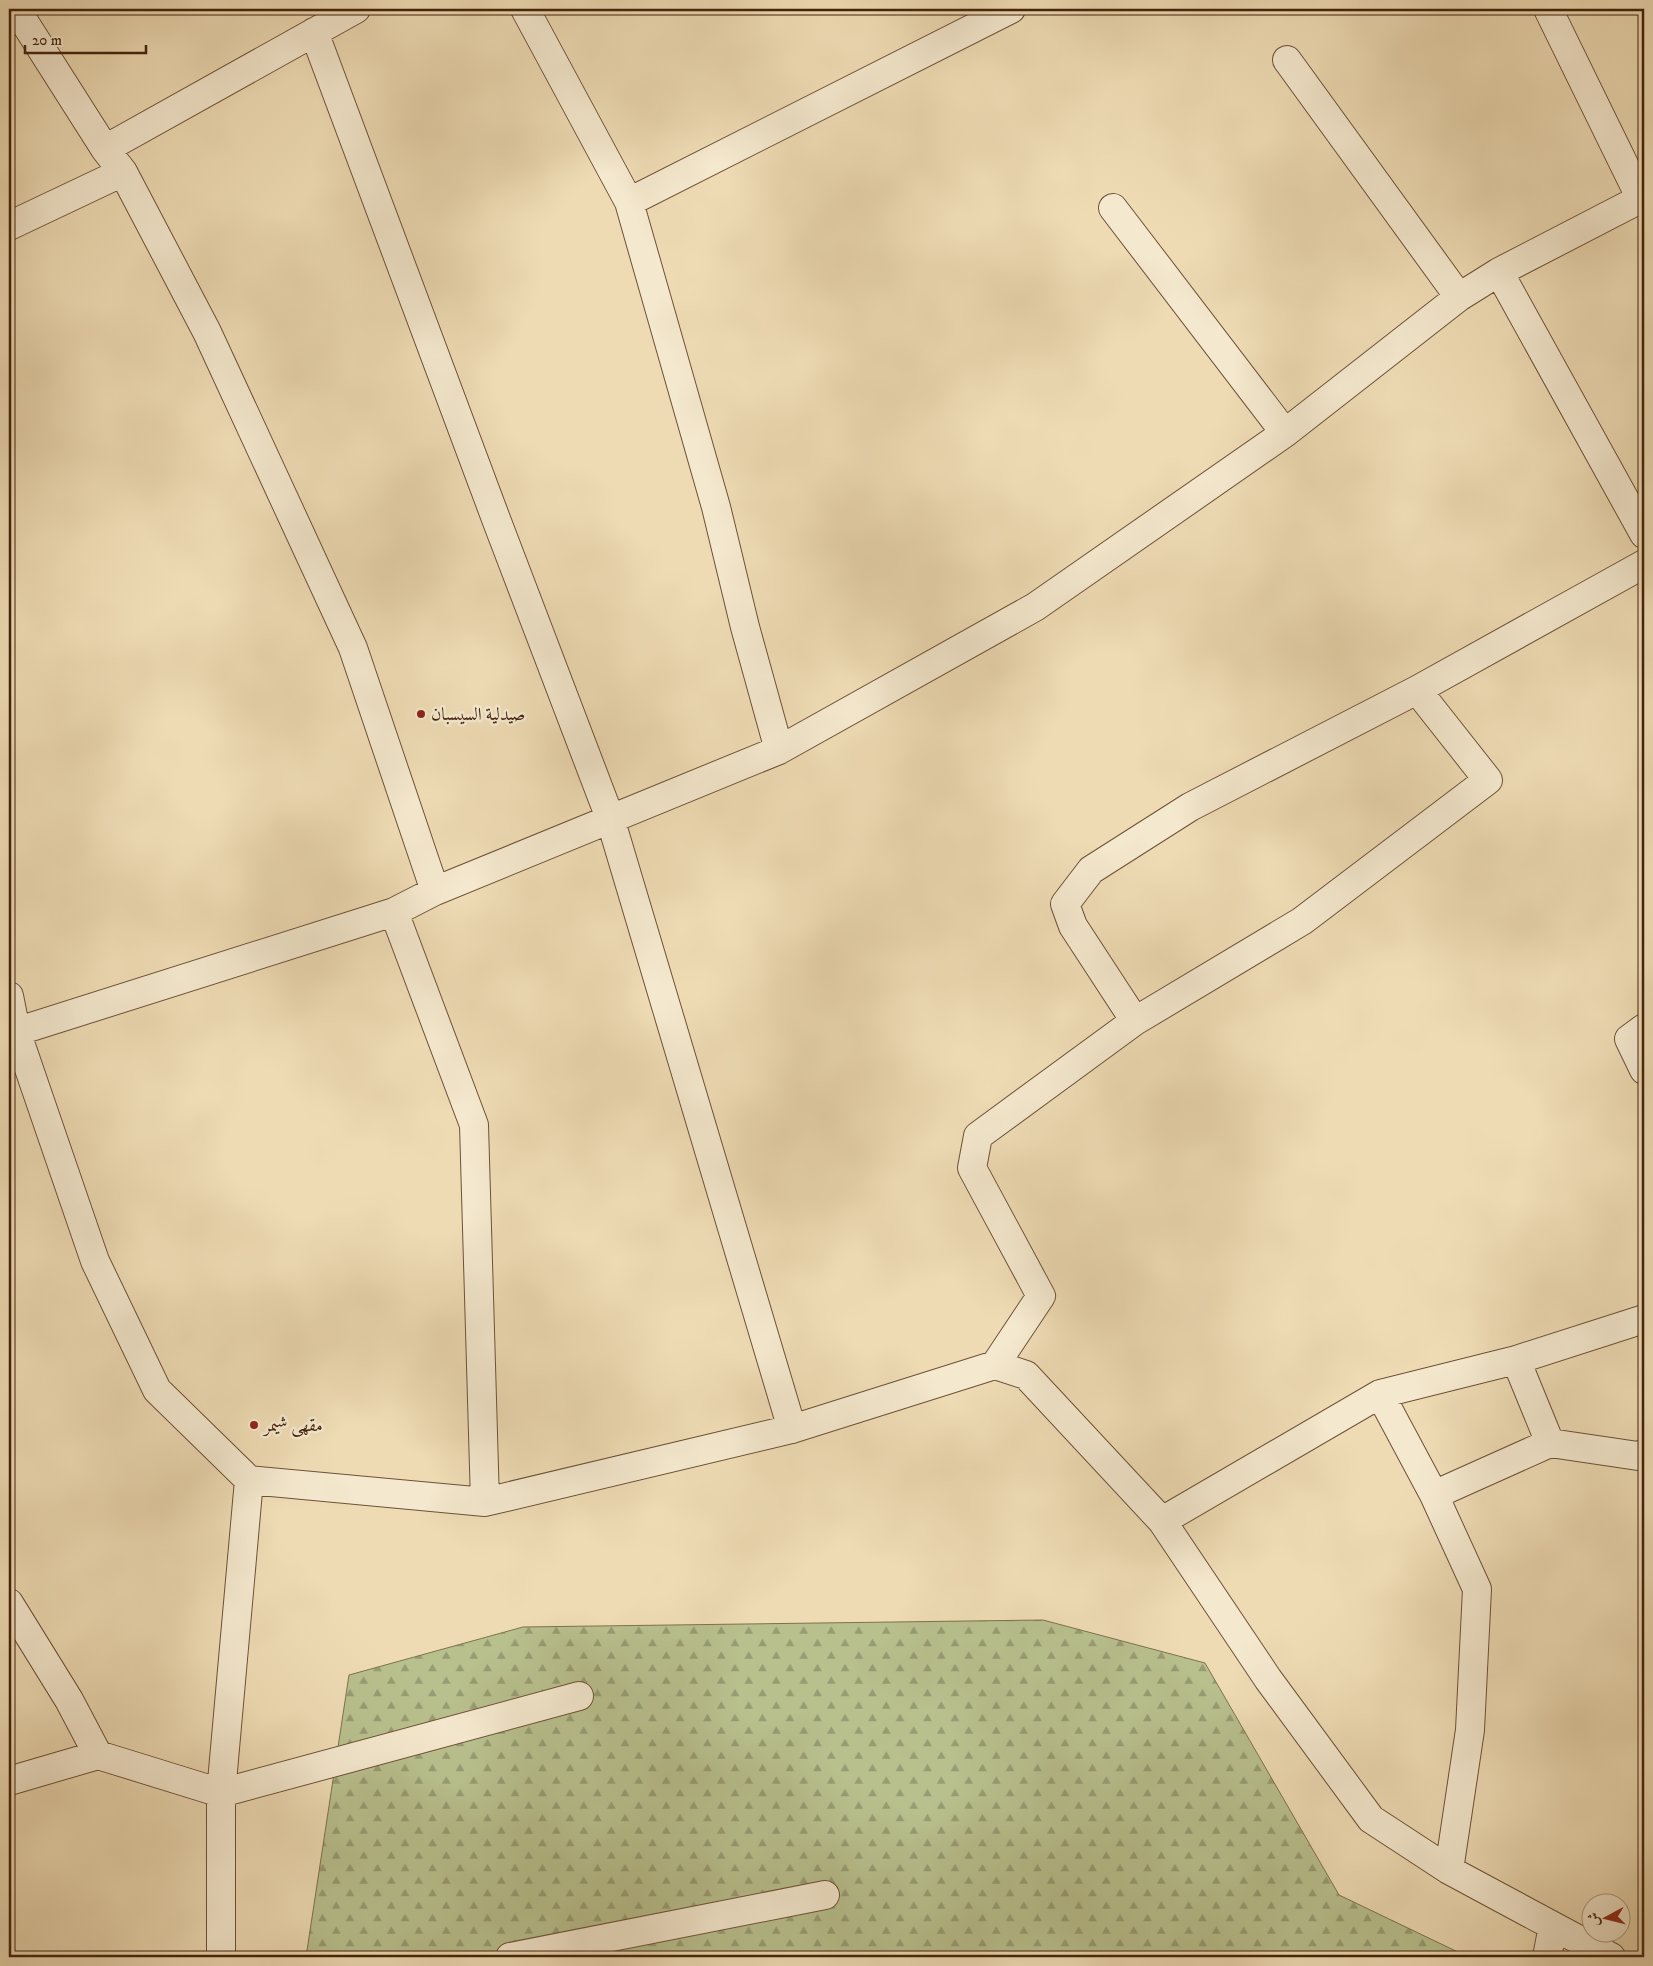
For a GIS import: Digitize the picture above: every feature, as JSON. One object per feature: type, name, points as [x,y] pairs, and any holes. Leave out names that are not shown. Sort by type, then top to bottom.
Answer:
[{"type":"street","points":[[16,9],[105,149],[123,172],[207,332],[353,648],[435,892]]},
{"type":"street","points":[[105,149],[356,9]]},
{"type":"street","points":[[525,9],[629,202],[716,507],[745,627],[779,750]]},
{"type":"street","points":[[629,202],[1011,9]]},
{"type":"street","points":[[12,1032],[394,912],[435,892],[610,818],[779,750],[1035,607],[1285,433],[1459,297],[1499,272],[1643,198],[1548,9]]},
{"type":"street","points":[[314,32],[496,520],[610,818],[792,1428]]},
{"type":"street","points":[[1287,60],[1459,297]]},
{"type":"street","points":[[9,226],[123,172]]},
{"type":"street","points":[[1113,208],[1285,433]]},
{"type":"street","points":[[1499,272],[1644,534]]},
{"type":"street","points":[[1135,1021],[1073,926],[1065,904],[1091,870],[1190,807],[1417,690],[1644,564]]},
{"type":"street","points":[[995,1365],[1041,1296],[972,1168],[978,1136],[1135,1021],[1302,921],[1488,780],[1417,690]]},
{"type":"street","points":[[394,912],[474,1125],[485,1502]]},
{"type":"street","points":[[9,996],[12,1032],[95,1262],[157,1390],[249,1480],[485,1502],[792,1428],[995,1365],[1026,1376],[1162,1521],[1268,1679],[1371,1819],[1449,1870],[1611,1957]]},
{"type":"street","points":[[1644,1028],[1628,1038],[1644,1070]]},
{"type":"street","points":[[1162,1521],[1380,1394],[1516,1360],[1644,1319]]},
{"type":"street","points":[[1516,1360],[1550,1443]]},
{"type":"street","points":[[1380,1394],[1434,1495],[1476,1589],[1470,1730],[1449,1870]]},
{"type":"street","points":[[1434,1495],[1550,1443],[1642,1458]]},
{"type":"street","points":[[221,1957],[221,1793],[249,1480]]},
{"type":"street","points":[[9,1604],[69,1700],[98,1754]]},
{"type":"street","points":[[9,1781],[98,1754],[221,1793],[579,1696]]},
{"type":"street","points":[[510,1957],[825,1895]]},
{"type":"street","points":[[1548,1957],[1553,1926]]},
{"type":"green space","points":[[1043,1620],[1205,1663],[1339,1895],[1460,1953],[1463,1957],[306,1957],[349,1675],[523,1627]]},
{"type":"place","name":"صيدلية السيسبان","points":[[421,714]]},
{"type":"place","name":"مقهى شيمر","points":[[254,1425]]}]
